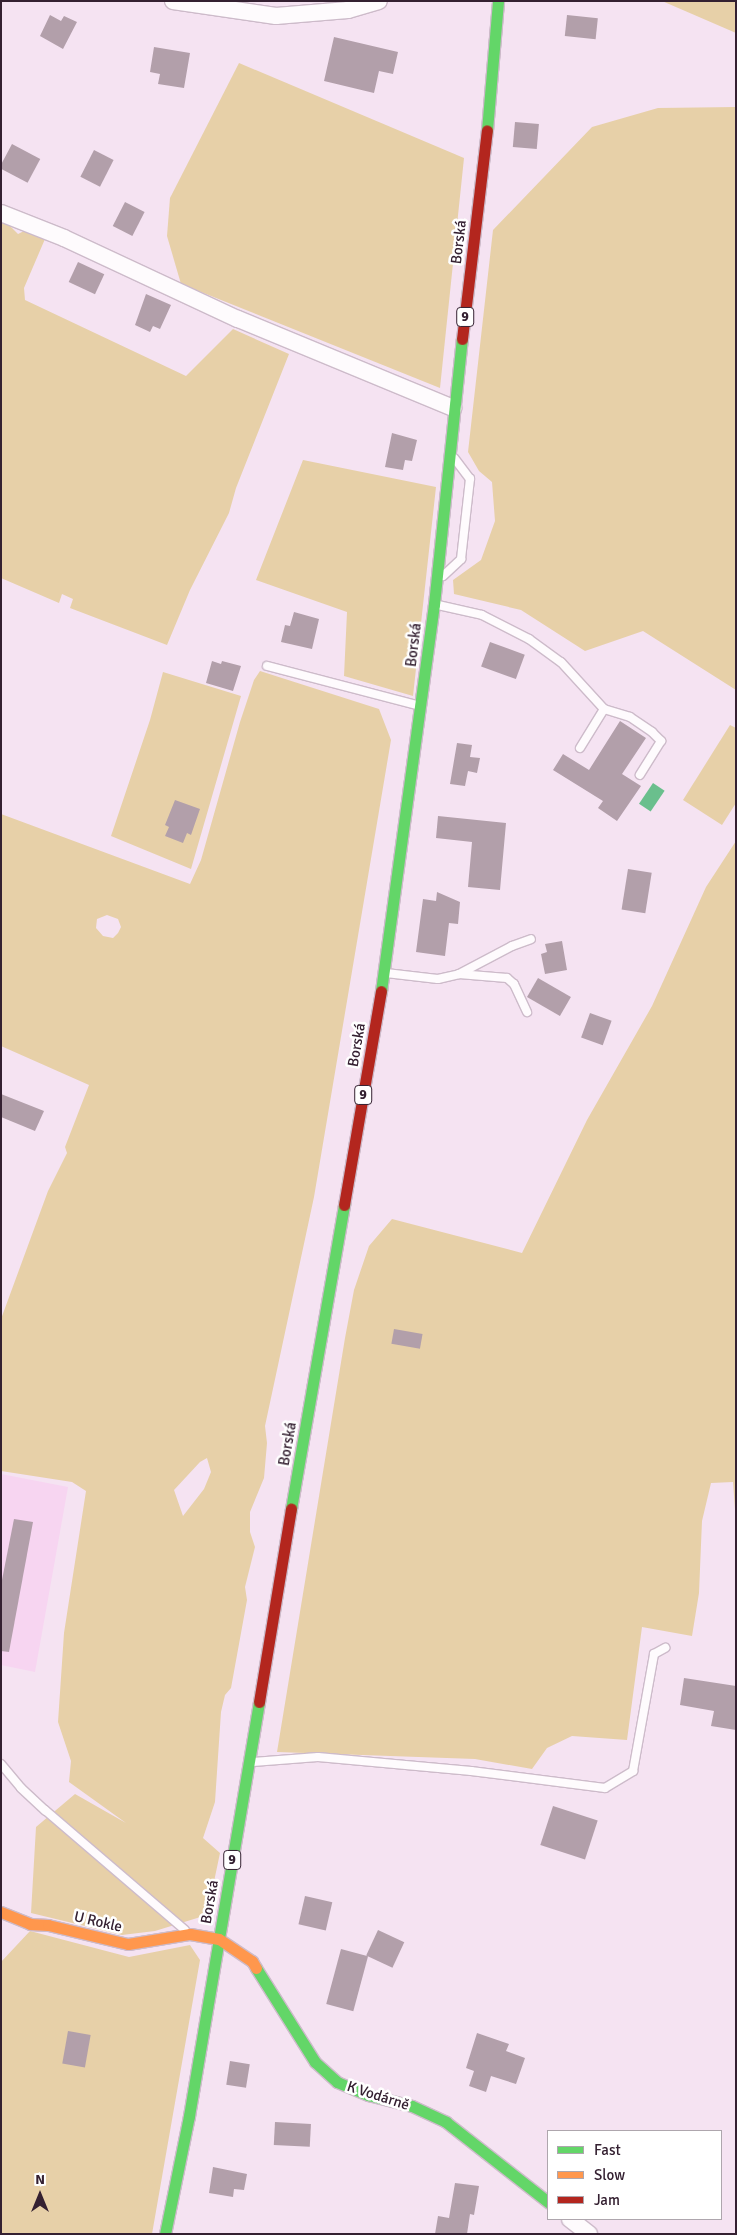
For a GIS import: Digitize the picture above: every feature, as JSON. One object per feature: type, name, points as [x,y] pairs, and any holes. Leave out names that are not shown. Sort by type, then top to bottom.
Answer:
[{"type":"main road","name":"Borská","points":[[165,2234],[190,2116],[384,972],[422,706],[434,604],[449,451],[482,182],[498,1]]},
{"type":"main road","name":"U Rokle","points":[[1,1912],[30,1924],[48,1925],[128,1944],[190,1934],[219,1939]]},
{"type":"main road","name":"K Vodárně","points":[[219,1939],[252,1962],[316,2062],[337,2082],[368,2095],[412,2106],[444,2125],[547,2201]]},
{"type":"main road","name":"Borská","points":[[184,2199],[190,2116]]},
{"type":"street","points":[[173,1],[276,16],[348,10],[379,1]]},
{"type":"street","points":[[1,213],[64,238],[238,318],[454,408]]},
{"type":"street","points":[[571,2220],[589,2234]]},
{"type":"lane","points":[[436,583],[461,558],[470,479],[449,451]]},
{"type":"lane","points":[[434,604],[482,615],[529,639],[561,662],[604,709],[630,717],[661,741],[640,775]]},
{"type":"lane","points":[[267,666],[422,706]]},
{"type":"lane","points":[[580,748],[604,709]]},
{"type":"lane","points":[[384,972],[438,979],[459,974],[512,946],[531,939]]},
{"type":"lane","points":[[459,974],[507,978],[514,984],[527,1012]]},
{"type":"lane","points":[[249,1762],[318,1757],[471,1770],[604,1788],[633,1771],[654,1654],[665,1648]]},
{"type":"lane","points":[[1,1764],[21,1788],[45,1810],[190,1934]]},
{"type":"shaded area","points":[[662,1],[736,1],[736,33]]},
{"type":"shaded area","points":[[239,63],[464,158],[440,388],[181,284],[167,236],[170,198]]},
{"type":"shaded area","points":[[736,107],[736,690],[643,631],[585,651],[521,610],[454,594],[453,580],[481,560],[495,521],[492,482],[479,471],[468,452],[493,230],[592,127],[658,108]]},
{"type":"shaded area","points":[[1,222],[10,226],[18,234],[24,231],[45,239],[24,288],[25,300],[186,376],[233,329],[289,354],[236,488],[229,513],[190,590],[167,645],[70,608],[73,599],[62,594],[59,603],[1,578]]},
{"type":"shaded area","points":[[303,460],[436,487],[413,696],[344,676],[347,612],[256,580]]},
{"type":"shaded area","points":[[260,671],[379,709],[391,740],[314,1197],[265,1426],[267,1443],[264,1478],[250,1512],[250,1532],[255,1547],[245,1587],[247,1600],[231,1688],[225,1695],[221,1712],[215,1802],[203,1838],[220,1853],[207,1915],[155,1931],[122,1935],[31,1913],[36,1827],[75,1794],[126,1823],[69,1782],[71,1761],[58,1722],[64,1633],[86,1491],[72,1482],[1,1471],[1,1319],[48,1191],[67,1153],[65,1147],[89,1085],[1,1046],[1,814],[190,884],[201,860],[240,722],[254,680]],"holes":[[[107,915],[118,919],[121,927],[113,938],[103,936],[96,928],[97,919]],[[207,1458],[211,1472],[204,1489],[183,1516],[174,1490],[200,1462]]]},
{"type":"shaded area","points":[[163,672],[241,696],[191,869],[111,836],[150,720]]},
{"type":"shaded area","points":[[730,725],[736,728],[736,803],[722,825],[683,800]]},
{"type":"shaded area","points":[[653,783],[665,791],[651,812],[639,804]]},
{"type":"shaded area","points":[[736,841],[736,1523],[733,1482],[711,1483],[702,1521],[699,1593],[692,1636],[642,1627],[627,1740],[572,1736],[547,1748],[532,1769],[475,1759],[277,1752],[345,1338],[354,1290],[369,1246],[392,1219],[522,1253],[587,1120],[652,1006],[706,887]]},
{"type":"shaded area","points":[[1,1474],[68,1487],[35,1672],[1,1665]]},
{"type":"shaded area","points":[[30,1931],[129,1957],[190,1945],[200,1960],[152,2234],[1,2234],[1,1962]]},
{"type":"building","points":[[50,15],[61,21],[64,16],[77,22],[63,49],[40,36]]},
{"type":"building","points":[[567,15],[598,18],[596,39],[565,36]]},
{"type":"building","points":[[334,37],[398,52],[393,74],[379,71],[374,93],[324,81]]},
{"type":"building","points":[[154,47],[190,53],[184,88],[158,84],[160,74],[150,72]]},
{"type":"building","points":[[515,122],[539,124],[537,149],[513,147]]},
{"type":"building","points":[[12,144],[40,159],[28,183],[1,169],[1,165]]},
{"type":"building","points":[[94,150],[114,160],[100,187],[80,177]]},
{"type":"building","points":[[125,202],[145,212],[132,236],[113,226]]},
{"type":"building","points":[[78,262],[104,274],[95,294],[69,282]]},
{"type":"building","points":[[146,294],[171,305],[160,329],[153,326],[150,332],[135,325]]},
{"type":"building","points":[[392,433],[417,440],[412,461],[405,460],[403,470],[385,467]]},
{"type":"building","points":[[294,612],[319,619],[312,649],[281,642],[285,625],[290,626]]},
{"type":"building","points":[[490,642],[525,655],[516,679],[481,666]]},
{"type":"building","points":[[212,661],[221,664],[222,661],[241,666],[233,691],[206,683]]},
{"type":"building","points":[[620,721],[646,738],[622,774],[641,786],[617,821],[598,808],[603,801],[553,770],[563,754],[589,770]]},
{"type":"building","points":[[457,743],[472,745],[470,757],[480,758],[477,773],[468,771],[465,786],[450,784]]},
{"type":"building","points":[[175,800],[200,809],[191,835],[187,833],[183,843],[165,836],[169,827],[165,825]]},
{"type":"building","points":[[438,816],[506,823],[500,890],[468,887],[472,842],[436,838]]},
{"type":"building","points":[[628,869],[652,873],[645,913],[622,909]]},
{"type":"building","points":[[437,892],[460,902],[458,924],[449,923],[445,956],[416,952],[423,899],[436,901]]},
{"type":"building","points":[[562,941],[567,970],[545,974],[541,954],[547,952],[545,944]]},
{"type":"building","points":[[538,978],[571,997],[560,1016],[527,997]]},
{"type":"building","points":[[590,1013],[612,1021],[603,1045],[581,1037]]},
{"type":"building","points":[[1,1094],[44,1111],[35,1131],[1,1117]]},
{"type":"building","points":[[394,1329],[423,1334],[420,1349],[391,1344]]},
{"type":"building","points":[[14,1519],[33,1522],[9,1652],[1,1651],[1,1585]]},
{"type":"building","points":[[684,1678],[736,1686],[736,1730],[711,1726],[714,1711],[680,1705]]},
{"type":"building","points":[[553,1806],[598,1821],[585,1860],[540,1845]]},
{"type":"building","points":[[305,1896],[332,1902],[326,1931],[298,1924]]},
{"type":"building","points":[[378,1930],[404,1942],[392,1968],[366,1955]]},
{"type":"building","points":[[341,1949],[368,1956],[353,2011],[326,2004]]},
{"type":"building","points":[[68,2031],[91,2035],[85,2067],[62,2063]]},
{"type":"building","points":[[477,2033],[509,2044],[506,2051],[525,2058],[516,2084],[491,2076],[486,2092],[469,2086],[474,2071],[466,2068]]},
{"type":"building","points":[[230,2061],[250,2064],[246,2088],[226,2085]]},
{"type":"building","points":[[275,2122],[311,2124],[310,2147],[274,2145]]},
{"type":"building","points":[[213,2167],[247,2174],[244,2190],[234,2189],[233,2197],[209,2193]]},
{"type":"building","points":[[455,2183],[479,2186],[474,2215],[470,2214],[467,2234],[435,2234],[438,2216],[449,2218]]},
{"type":"traffic: fast","points":[[487,130],[498,1]]},
{"type":"traffic: fast","points":[[381,991],[434,604],[462,339]]},
{"type":"traffic: fast","points":[[291,1509],[344,1205]]},
{"type":"traffic: fast","points":[[165,2234],[189,2116],[259,1702]]},
{"type":"traffic: fast","points":[[256,1968],[315,2062],[337,2082],[368,2095],[412,2106],[446,2122],[547,2201]]},
{"type":"traffic: slow","points":[[1,1912],[30,1924],[48,1925],[128,1944],[190,1934],[219,1939],[252,1961],[256,1968]]},
{"type":"traffic: jam","points":[[462,339],[487,130]]},
{"type":"traffic: jam","points":[[344,1205],[381,991]]},
{"type":"traffic: jam","points":[[259,1702],[291,1509]]}]
